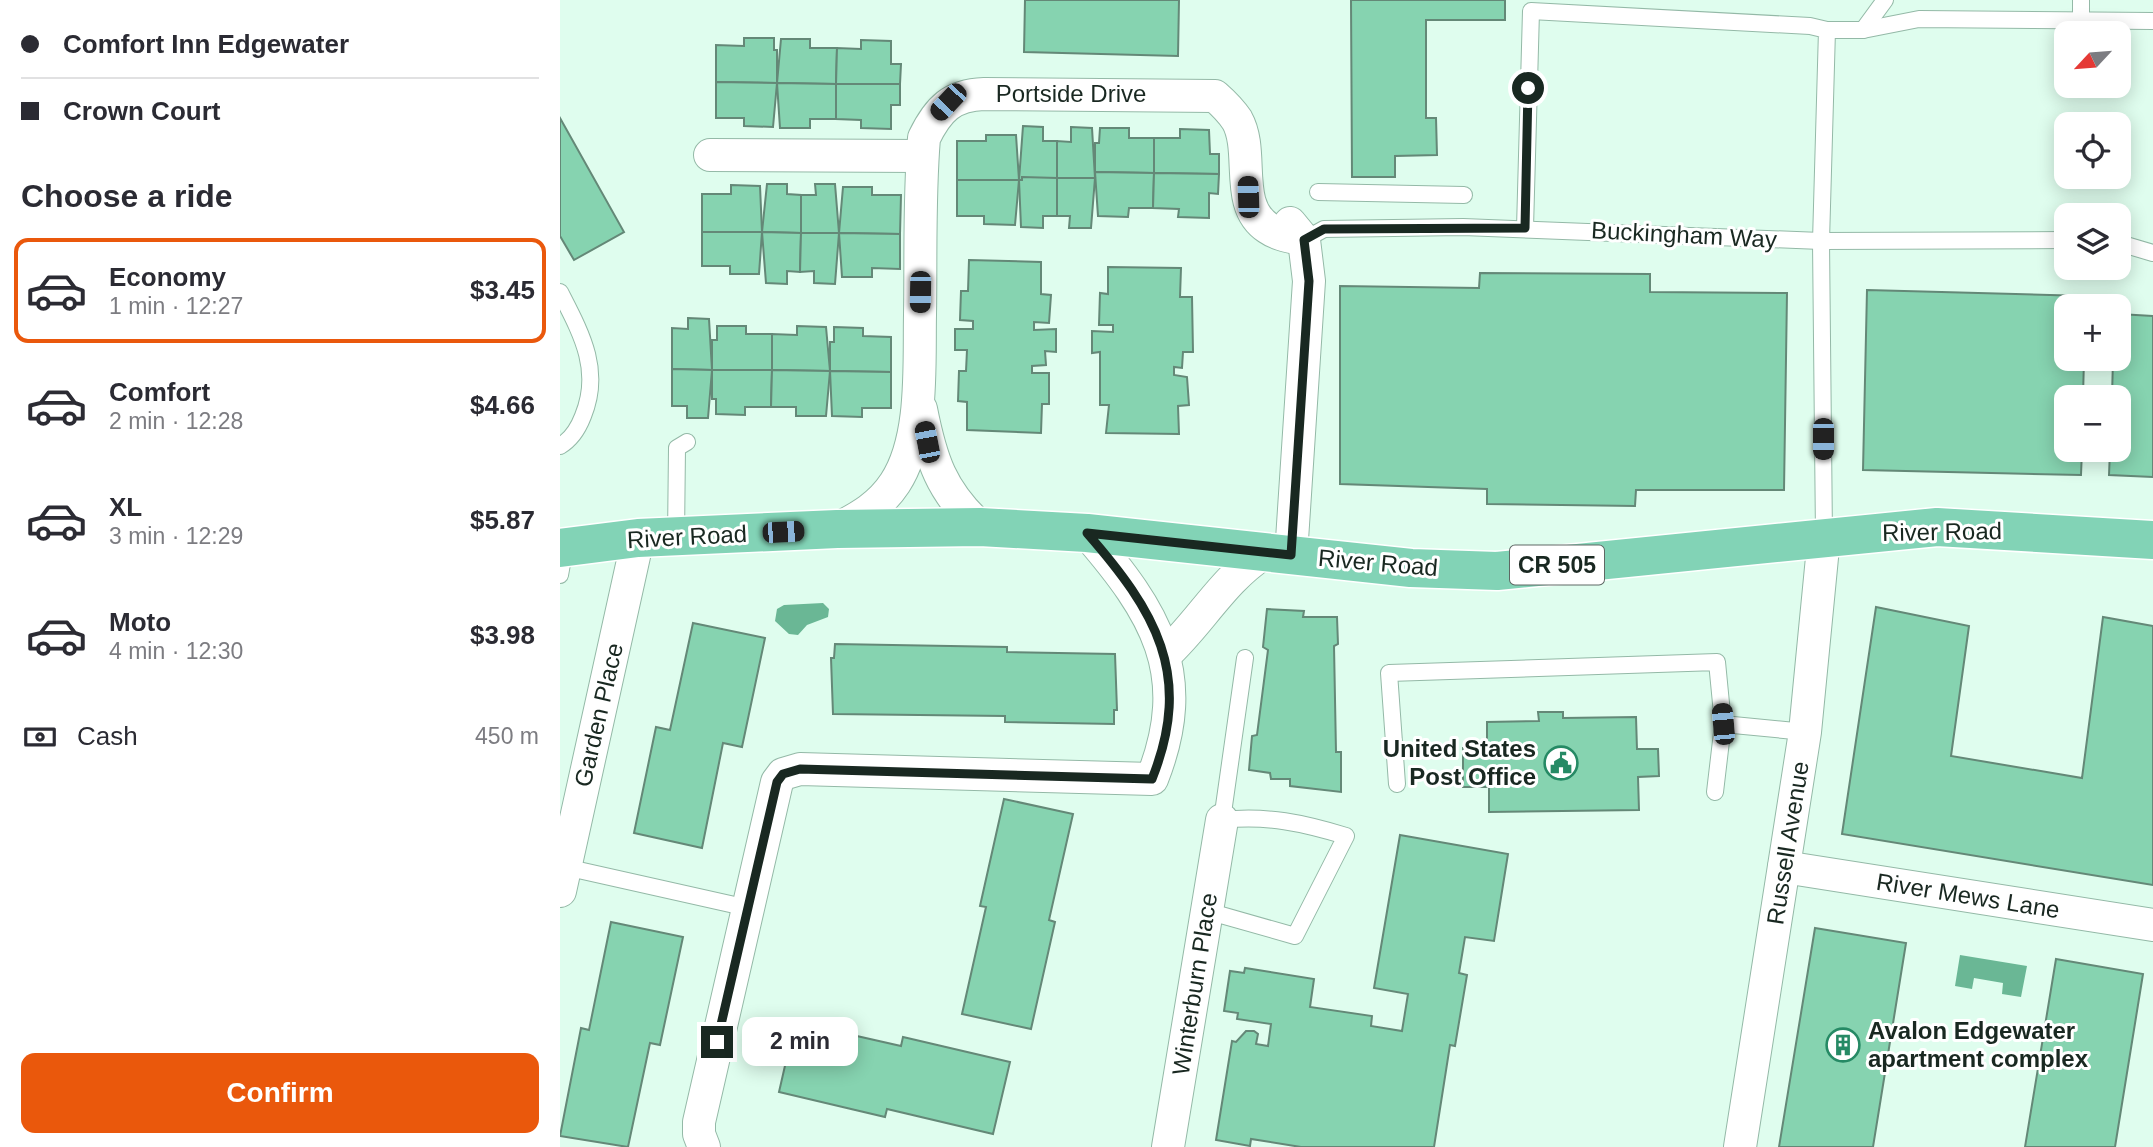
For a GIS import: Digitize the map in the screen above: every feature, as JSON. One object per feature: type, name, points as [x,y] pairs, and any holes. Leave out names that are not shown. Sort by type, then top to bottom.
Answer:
[{"type":"main road","name":"River Road","points":[[562,557],[638,538],[837,529],[980,527],[1087,533],[1411,568],[1497,571],[1937,527],[2153,540]]},
{"type":"street","name":"Portside Drive","points":[[837,529],[869,512],[897,481],[909,445],[919,397],[924,138],[933,117],[948,102],[965,94],[1215,96],[1238,122],[1244,144],[1248,197],[1256,213],[1275,216],[1290,223],[1304,240]]},
{"type":"street","points":[[710,155],[922,156]]},
{"type":"street","points":[[1165,655],[1184,638],[1229,581],[1278,554],[1309,281],[1304,240]]},
{"type":"street","name":"Portside Drive","points":[[919,397],[937,472],[956,505],[980,527]]},
{"type":"street","points":[[704,1147],[699,1134],[699,1122],[777,782],[783,774],[800,769],[1152,779],[1165,746],[1168,722],[1165,655],[1153,621],[1135,592],[1087,533]]},
{"type":"street","name":"Russell Avenue","points":[[1740,1147],[1805,732],[1824,537]]},
{"type":"street","name":"Garden Place","points":[[563,879],[638,538]]},
{"type":"street","name":"Winterburn Place","points":[[1168,1147],[1222,820]]},
{"type":"street","name":"River Mews Lane","points":[[1784,867],[2153,925]]},
{"type":"lane","points":[[1863,30],[1885,0]]},
{"type":"lane","points":[[2081,0],[2081,19]]},
{"type":"lane","points":[[1525,228],[1531,10],[1701,18],[1810,26],[1827,30],[1863,30],[1919,19],[2153,20]]},
{"type":"lane","points":[[1824,537],[1821,241],[1827,30]]},
{"type":"lane","points":[[1318,192],[1464,195]]},
{"type":"lane","name":"Buckingham Way","points":[[1304,240],[1324,229],[1525,228],[1821,241],[2054,240]]},
{"type":"lane","points":[[2131,247],[2153,253]]},
{"type":"lane","points":[[560,292],[584,339],[591,379],[589,402],[577,431],[560,446]]},
{"type":"lane","points":[[676,537],[677,449],[687,442]]},
{"type":"lane","points":[[1207,911],[1258,923],[1295,936],[1346,836],[1296,820],[1253,817],[1222,820],[1245,658]]},
{"type":"lane","points":[[1397,784],[1389,673],[1717,662],[1723,724],[1715,792]]},
{"type":"lane","points":[[1723,724],[1805,732]]},
{"type":"lane","points":[[563,879],[748,908]]},
{"type":"shaded area","points":[[823,603],[829,609],[828,617],[807,625],[798,635],[789,634],[775,621],[777,609],[784,605]]},
{"type":"shaded area","points":[[1960,955],[2027,966],[2021,997],[2002,994],[2003,983],[1974,978],[1972,989],[1955,986]]},
{"type":"building","points":[[1025,0],[1179,0],[1178,56],[1024,52]]},
{"type":"building","points":[[1351,0],[1505,0],[1505,20],[1426,20],[1426,118],[1436,118],[1437,155],[1395,156],[1395,177],[1352,177]]},
{"type":"building","points":[[744,38],[774,38],[774,50],[777,50],[777,83],[716,82],[716,45],[744,46]]},
{"type":"building","points":[[781,39],[810,39],[810,48],[837,48],[836,84],[777,83]]},
{"type":"building","points":[[861,40],[891,41],[891,64],[901,64],[900,84],[836,84],[837,48],[861,49]]},
{"type":"building","points":[[716,82],[777,83],[773,127],[744,126],[744,118],[716,118]]},
{"type":"building","points":[[777,83],[836,84],[836,119],[810,119],[810,128],[780,128]]},
{"type":"building","points":[[836,84],[900,84],[900,105],[891,105],[891,129],[861,128],[861,120],[836,119]]},
{"type":"building","points":[[560,118],[624,232],[574,260],[560,236]]},
{"type":"building","points":[[1023,126],[1043,127],[1043,141],[1057,141],[1057,178],[1019,180]]},
{"type":"building","points":[[1071,127],[1092,128],[1095,178],[1057,178],[1057,141],[1071,142]]},
{"type":"building","points":[[1100,128],[1129,128],[1129,138],[1154,138],[1154,173],[1095,172],[1095,143],[1099,143]]},
{"type":"building","points":[[1180,129],[1209,130],[1210,154],[1219,154],[1219,174],[1154,173],[1154,138],[1180,138]]},
{"type":"building","points":[[986,135],[1016,135],[1019,180],[957,180],[957,141],[986,141]]},
{"type":"building","points":[[1095,172],[1154,173],[1153,208],[1129,208],[1128,217],[1098,216]]},
{"type":"building","points":[[1154,173],[1219,174],[1218,194],[1209,193],[1209,218],[1178,217],[1179,209],[1153,208]]},
{"type":"building","points":[[1022,177],[1057,178],[1057,216],[1043,216],[1043,228],[1021,227],[1019,180],[1022,180]]},
{"type":"building","points":[[1057,178],[1095,178],[1091,228],[1069,228],[1070,216],[1057,216]]},
{"type":"building","points":[[957,180],[1019,180],[1015,225],[984,224],[984,216],[957,216]]},
{"type":"building","points":[[767,184],[787,184],[787,194],[801,195],[801,233],[762,232]]},
{"type":"building","points":[[815,184],[835,184],[839,233],[801,233],[801,195],[816,195]]},
{"type":"building","points":[[731,185],[760,186],[762,232],[702,232],[702,194],[731,194]]},
{"type":"building","points":[[843,187],[872,187],[872,195],[901,195],[900,234],[839,233]]},
{"type":"building","points":[[702,232],[762,232],[759,274],[730,274],[730,266],[702,266]]},
{"type":"building","points":[[762,232],[801,233],[800,272],[787,271],[787,284],[766,283]]},
{"type":"building","points":[[801,233],[839,233],[835,284],[814,283],[814,271],[800,272]]},
{"type":"building","points":[[839,233],[900,234],[900,269],[872,268],[872,277],[842,277]]},
{"type":"building","points":[[969,260],[1041,262],[1041,294],[1051,295],[1049,323],[1034,322],[1034,330],[1056,329],[1056,352],[1045,351],[1046,365],[1032,366],[1032,373],[1049,373],[1049,404],[1042,404],[1041,433],[967,430],[967,402],[958,401],[959,371],[966,371],[967,350],[955,350],[955,329],[973,329],[973,321],[960,320],[961,291],[968,291]]},
{"type":"building","points":[[1108,267],[1181,268],[1180,297],[1192,297],[1193,352],[1183,352],[1182,368],[1174,367],[1174,375],[1187,377],[1189,405],[1178,406],[1179,434],[1106,433],[1109,405],[1100,405],[1100,352],[1092,353],[1092,331],[1113,332],[1113,325],[1099,325],[1100,293],[1108,294]]},
{"type":"building","points":[[1480,273],[1650,274],[1650,292],[1787,293],[1784,490],[1636,490],[1635,506],[1487,504],[1487,489],[1340,484],[1340,286],[1479,288]]},
{"type":"building","points":[[1867,290],[2054,295],[2054,371],[2084,371],[2083,385],[2054,385],[2054,462],[2082,462],[2081,475],[1863,470]]},
{"type":"building","points":[[2131,315],[2153,316],[2153,477],[2109,475],[2110,462],[2131,462],[2131,385],[2112,385],[2113,371],[2131,371]]},
{"type":"building","points":[[688,318],[709,319],[712,370],[672,369],[672,328],[688,329]]},
{"type":"building","points":[[717,326],[746,326],[746,334],[772,334],[772,370],[712,370],[712,340],[717,340]]},
{"type":"building","points":[[797,326],[826,327],[830,371],[772,370],[772,334],[797,335]]},
{"type":"building","points":[[834,327],[863,328],[863,336],[891,337],[891,372],[830,371],[830,342],[834,342]]},
{"type":"building","points":[[672,369],[712,370],[708,418],[687,418],[687,406],[672,406]]},
{"type":"building","points":[[712,370],[772,370],[771,407],[745,407],[745,415],[716,414],[716,399],[712,399]]},
{"type":"building","points":[[772,370],[830,371],[826,416],[796,416],[796,407],[771,407]]},
{"type":"building","points":[[830,371],[891,372],[891,408],[862,408],[862,417],[832,416]]},
{"type":"building","points":[[1876,607],[1969,626],[1951,756],[2082,778],[2103,617],[2153,626],[2153,885],[1842,834]]},
{"type":"building","points":[[1267,609],[1304,611],[1303,617],[1337,617],[1338,644],[1334,646],[1336,752],[1341,752],[1341,792],[1290,786],[1290,779],[1271,779],[1270,773],[1249,770],[1252,736],[1257,735],[1268,650],[1263,647]]},
{"type":"building","points":[[693,623],[765,638],[742,747],[723,743],[702,848],[634,833],[656,727],[670,730]]},
{"type":"building","points":[[835,644],[1007,647],[1007,652],[1115,654],[1117,710],[1114,710],[1114,724],[1005,722],[1005,716],[833,714],[831,658],[834,658]]},
{"type":"building","name":"United States Post Office","points":[[1538,712],[1563,712],[1563,718],[1636,717],[1637,749],[1658,749],[1659,776],[1638,777],[1639,810],[1489,812],[1489,787],[1463,787],[1463,748],[1487,747],[1487,722],[1539,721]]},
{"type":"building","points":[[1004,799],[1073,814],[1049,920],[1055,922],[1031,1029],[962,1014],[986,907],[980,906]]},
{"type":"building","points":[[1400,835],[1508,854],[1494,941],[1465,937],[1459,973],[1467,975],[1455,1046],[1450,1045],[1434,1147],[1301,1147],[1251,1139],[1250,1146],[1216,1140],[1232,1041],[1236,1042],[1246,1031],[1254,1031],[1258,1034],[1256,1044],[1268,1046],[1271,1024],[1237,1019],[1238,1013],[1224,1011],[1230,971],[1244,973],[1245,968],[1314,979],[1310,1007],[1372,1016],[1371,1026],[1402,1031],[1408,994],[1374,988]]},
{"type":"building","points":[[611,922],[683,937],[660,1045],[650,1043],[628,1147],[560,1136],[581,1028],[589,1030]]},
{"type":"building","name":"Avalon Edgewater apartment complex","points":[[1815,928],[1906,943],[1873,1147],[1779,1147]]},
{"type":"building","name":"Avalon Edgewater apartment complex","points":[[2056,959],[2143,974],[2115,1147],[2025,1147]]},
{"type":"building","points":[[795,1022],[901,1046],[903,1037],[1010,1062],[993,1134],[887,1109],[885,1117],[779,1092]]},
{"type":"place","name":"United States Post Office","points":[[1561,763]]},
{"type":"place","name":"Avalon Edgewater apartment complex","points":[[1843,1045]]},
{"type":"route","points":[[717,1042],[777,782],[783,774],[800,769],[951,771],[1152,779],[1165,746],[1168,722],[1165,655],[1153,621],[1135,592],[1087,533],[1291,555],[1309,281],[1304,240],[1324,229],[1525,228],[1528,88]]}]
